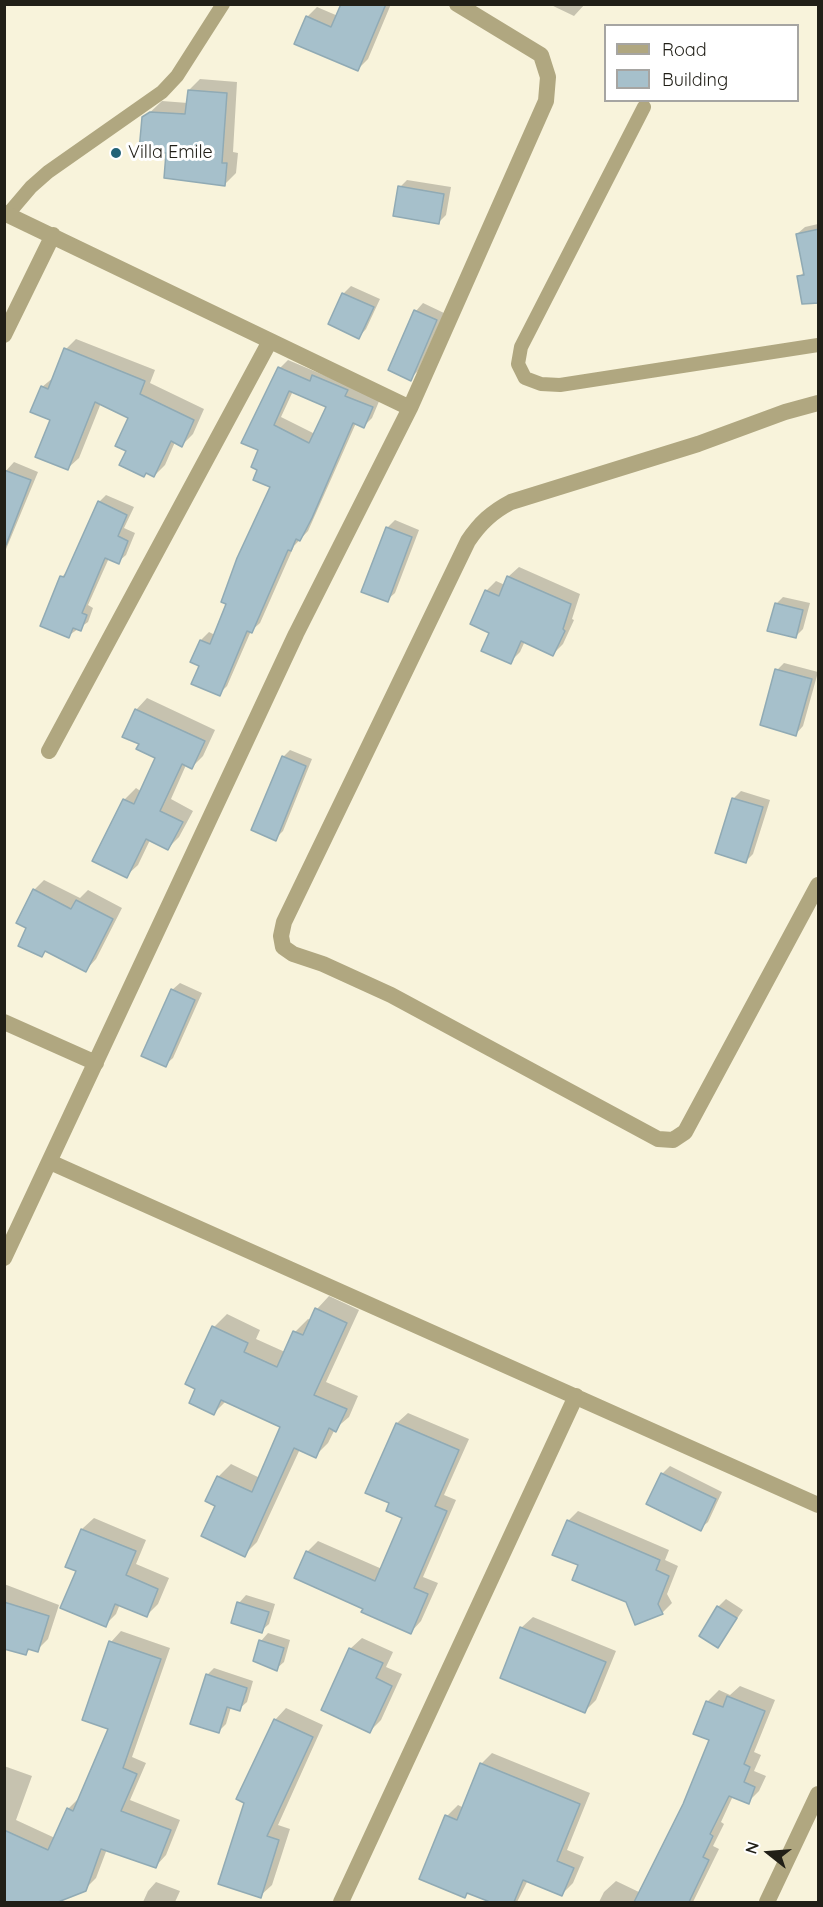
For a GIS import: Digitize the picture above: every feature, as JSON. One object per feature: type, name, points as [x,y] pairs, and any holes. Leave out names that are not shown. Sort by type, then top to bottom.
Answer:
[{"type":"street","points":[[4,1258],[296,634],[410,408],[546,101],[548,77],[541,55],[458,4]]},
{"type":"street","points":[[6,214],[410,408]]},
{"type":"street","points":[[4,335],[53,235]]},
{"type":"street","points":[[49,751],[270,340]]},
{"type":"street","points":[[819,403],[785,412],[698,444],[511,502],[494,511],[479,524],[468,541],[284,922],[281,936],[283,947],[293,954],[358,979],[658,1139],[673,1140],[685,1132],[819,885]]},
{"type":"street","points":[[4,1022],[96,1063]]},
{"type":"street","points":[[50,1162],[819,1505]]},
{"type":"street","points":[[341,1902],[576,1396]]},
{"type":"street","points":[[767,1902],[819,1794]]},
{"type":"lane","points":[[6,214],[48,172],[162,92],[177,76],[223,4]]},
{"type":"lane","points":[[644,107],[521,347],[518,364],[525,378],[541,384],[560,385],[819,345]]},
{"type":"building","points":[[341,4],[386,4],[358,71],[294,44],[306,16],[331,27]]},
{"type":"building","points":[[188,90],[227,93],[222,163],[227,163],[225,186],[164,178],[166,153],[139,151],[142,117],[150,112],[185,114]]},
{"type":"building","points":[[398,186],[444,194],[439,224],[393,216]]},
{"type":"building","points":[[819,229],[819,303],[802,304],[797,276],[804,275],[796,234]]},
{"type":"building","points":[[342,293],[374,307],[359,339],[328,324]]},
{"type":"building","points":[[414,310],[437,320],[411,381],[388,370]]},
{"type":"building","points":[[64,348],[145,381],[140,394],[194,420],[182,447],[171,441],[154,477],[146,473],[144,477],[119,465],[126,451],[115,446],[128,418],[95,402],[68,470],[35,457],[50,420],[30,412],[41,386],[48,389]]},
{"type":"building","points":[[278,367],[310,381],[312,375],[348,390],[345,396],[373,407],[364,428],[353,423],[312,518],[300,541],[296,539],[291,551],[288,550],[252,633],[247,631],[220,696],[191,684],[199,666],[190,662],[200,640],[210,644],[226,604],[221,602],[237,558],[270,487],[253,480],[257,470],[251,467],[258,450],[241,443]],"holes":[[[289,391],[326,407],[309,443],[274,425]]]},
{"type":"building","points":[[4,470],[31,480],[6,545],[4,545]]},
{"type":"building","points":[[98,501],[127,515],[118,536],[128,541],[119,564],[105,558],[82,613],[87,615],[81,631],[73,628],[69,638],[40,626],[60,576],[64,577]]},
{"type":"building","points":[[386,527],[412,537],[388,602],[361,592]]},
{"type":"building","points":[[507,576],[571,604],[563,629],[565,631],[553,656],[521,641],[511,664],[481,651],[489,633],[470,624],[485,590],[499,596]]},
{"type":"building","points":[[775,603],[803,610],[796,638],[767,631]]},
{"type":"building","points":[[775,669],[812,679],[796,736],[760,725]]},
{"type":"building","points":[[135,709],[205,741],[192,769],[182,764],[160,811],[183,822],[168,850],[146,839],[127,878],[92,861],[123,799],[134,804],[155,758],[136,749],[139,744],[122,737]]},
{"type":"building","points":[[282,756],[306,766],[276,841],[251,830]]},
{"type":"building","points":[[732,798],[763,807],[746,863],[715,853]]},
{"type":"building","points":[[33,889],[71,909],[76,900],[113,919],[86,972],[45,951],[42,957],[18,946],[26,928],[16,923]]},
{"type":"building","points":[[171,989],[195,1000],[166,1067],[141,1056]]},
{"type":"building","points":[[315,1308],[347,1323],[314,1395],[347,1409],[336,1432],[329,1428],[316,1458],[294,1448],[245,1557],[201,1536],[215,1506],[205,1501],[217,1476],[252,1492],[280,1427],[221,1400],[214,1415],[189,1403],[195,1389],[185,1384],[212,1326],[248,1343],[244,1352],[277,1367],[293,1331],[303,1335]]},
{"type":"building","points":[[396,1423],[459,1450],[435,1506],[447,1511],[414,1588],[428,1594],[411,1634],[361,1612],[363,1609],[294,1578],[306,1551],[375,1581],[402,1518],[386,1511],[389,1503],[365,1493]]},
{"type":"building","points":[[661,1473],[716,1499],[701,1531],[646,1504]]},
{"type":"building","points":[[567,1520],[660,1560],[656,1570],[669,1576],[658,1604],[663,1614],[635,1625],[626,1602],[572,1580],[578,1565],[552,1555]]},
{"type":"building","points":[[81,1529],[136,1551],[126,1575],[158,1589],[147,1617],[115,1604],[106,1627],[60,1608],[76,1571],[65,1567]]},
{"type":"building","points":[[4,1602],[49,1616],[38,1652],[28,1649],[26,1655],[4,1649]]},
{"type":"building","points":[[237,1602],[269,1612],[262,1633],[231,1623]]},
{"type":"building","points":[[717,1606],[737,1618],[718,1648],[699,1636]]},
{"type":"building","points":[[520,1627],[606,1662],[585,1713],[500,1678]]},
{"type":"building","points":[[259,1640],[284,1648],[277,1671],[253,1661]]},
{"type":"building","points":[[109,1641],[161,1659],[123,1768],[137,1774],[121,1811],[171,1830],[156,1868],[101,1849],[86,1891],[58,1902],[4,1902],[4,1830],[48,1850],[67,1808],[73,1811],[108,1729],[82,1720]]},
{"type":"building","points":[[349,1648],[383,1663],[376,1678],[392,1686],[370,1733],[321,1710]]},
{"type":"building","points":[[206,1674],[247,1688],[240,1711],[227,1707],[219,1733],[190,1724]]},
{"type":"building","points":[[727,1696],[765,1711],[744,1764],[750,1767],[744,1782],[755,1787],[749,1804],[729,1796],[710,1834],[713,1836],[703,1857],[709,1860],[689,1902],[634,1902],[683,1804],[709,1740],[693,1734],[706,1701],[723,1707]]},
{"type":"building","points":[[274,1719],[313,1737],[267,1836],[279,1840],[261,1898],[218,1884],[244,1803],[236,1799]]},
{"type":"building","points":[[480,1763],[580,1804],[557,1861],[574,1868],[562,1896],[523,1880],[514,1902],[490,1902],[467,1893],[465,1898],[419,1879],[445,1815],[457,1820]]},
{"type":"place","name":"Villa Emile","points":[[116,153]]}]
